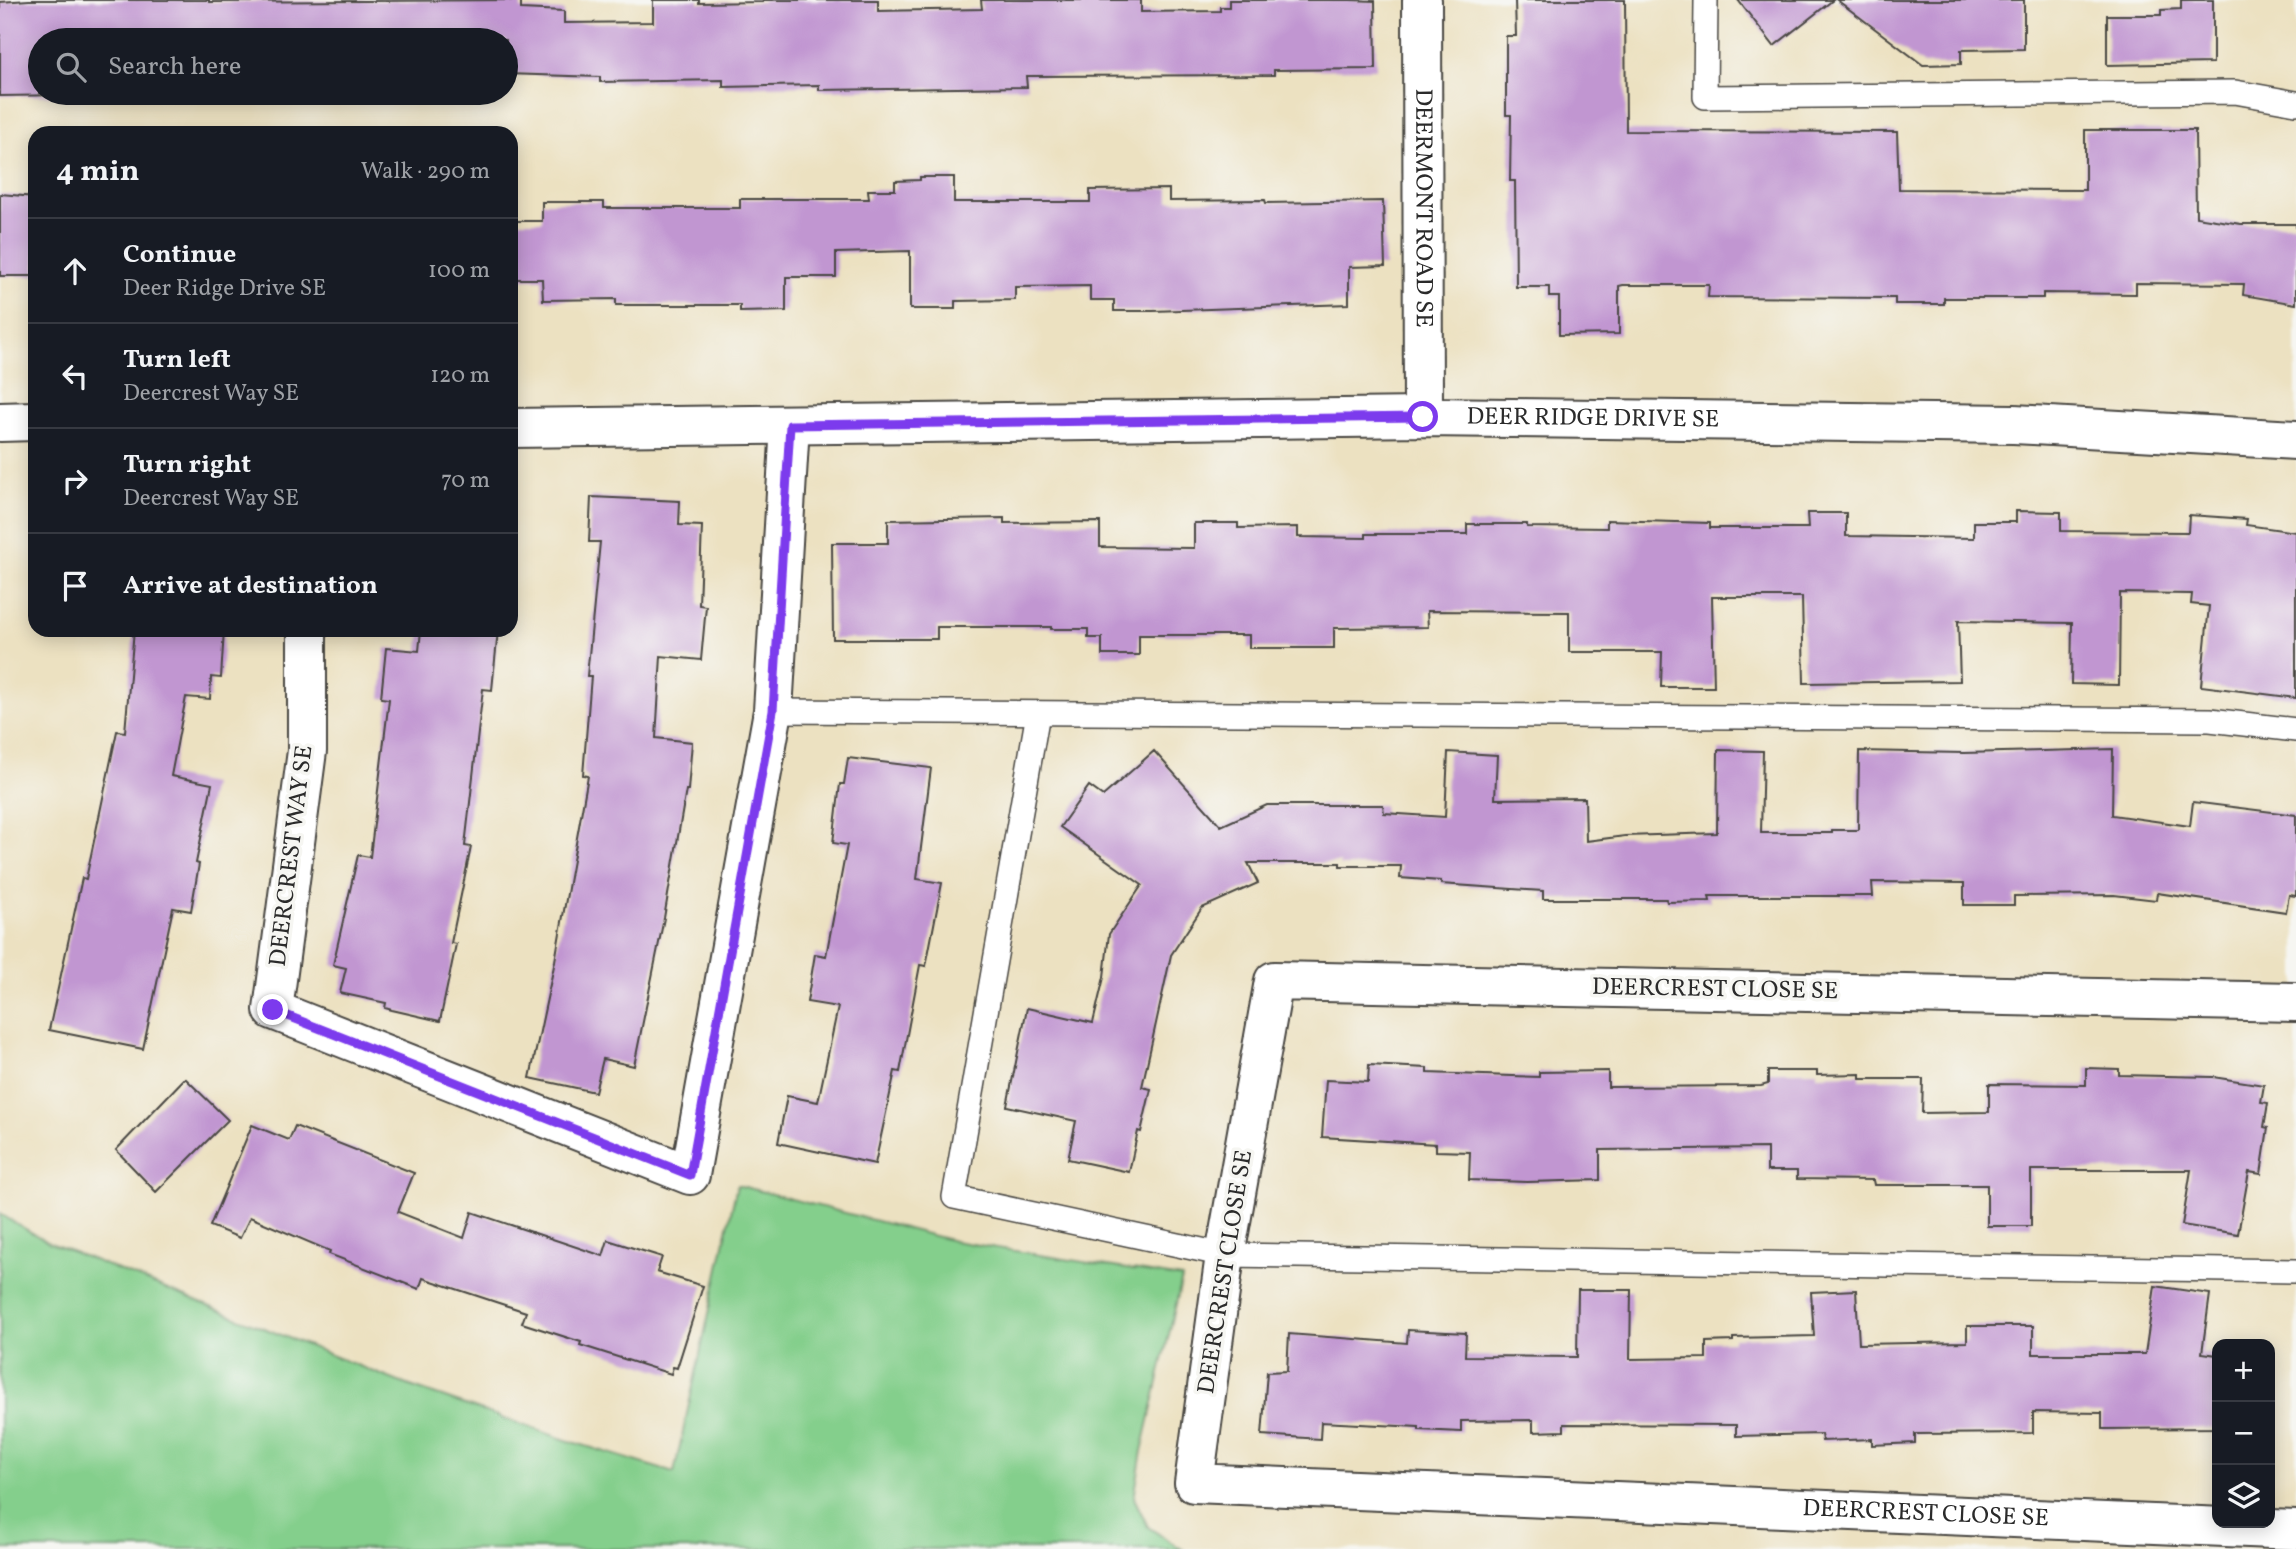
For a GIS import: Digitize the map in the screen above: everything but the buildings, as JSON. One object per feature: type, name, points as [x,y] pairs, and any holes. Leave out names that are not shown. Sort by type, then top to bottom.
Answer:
[{"type":"street","name":"DEERMONT ROAD SE","points":[[1422,0],[1423,417]]},
{"type":"street","name":"DEER RIDGE DRIVE SE","points":[[518,428],[1423,417],[2014,424],[2296,440]]},
{"type":"street","points":[[0,422],[28,421]]},
{"type":"street","name":"DEERCREST WAY SE","points":[[307,637],[307,751],[273,1010],[690,1175],[773,711],[790,425]]},
{"type":"street","name":"DEERCREST CLOSE SE","points":[[2296,1002],[1274,981],[1226,1255],[1194,1483],[2296,1530]]},
{"type":"lane","points":[[1706,0],[1705,97],[2235,92],[2296,103]]},
{"type":"lane","points":[[773,711],[2210,720],[2296,730]]},
{"type":"lane","points":[[1038,713],[954,1197],[1226,1255],[2296,1271]]},
{"type":"green space","points":[[737,1185],[954,1241],[1182,1278],[1142,1451],[1134,1498],[1148,1527],[1182,1549],[0,1549],[0,1214],[48,1242],[399,1382],[566,1440],[674,1473]]},
{"type":"route","points":[[273,1010],[690,1175],[773,711],[790,425],[1423,417]]}]
